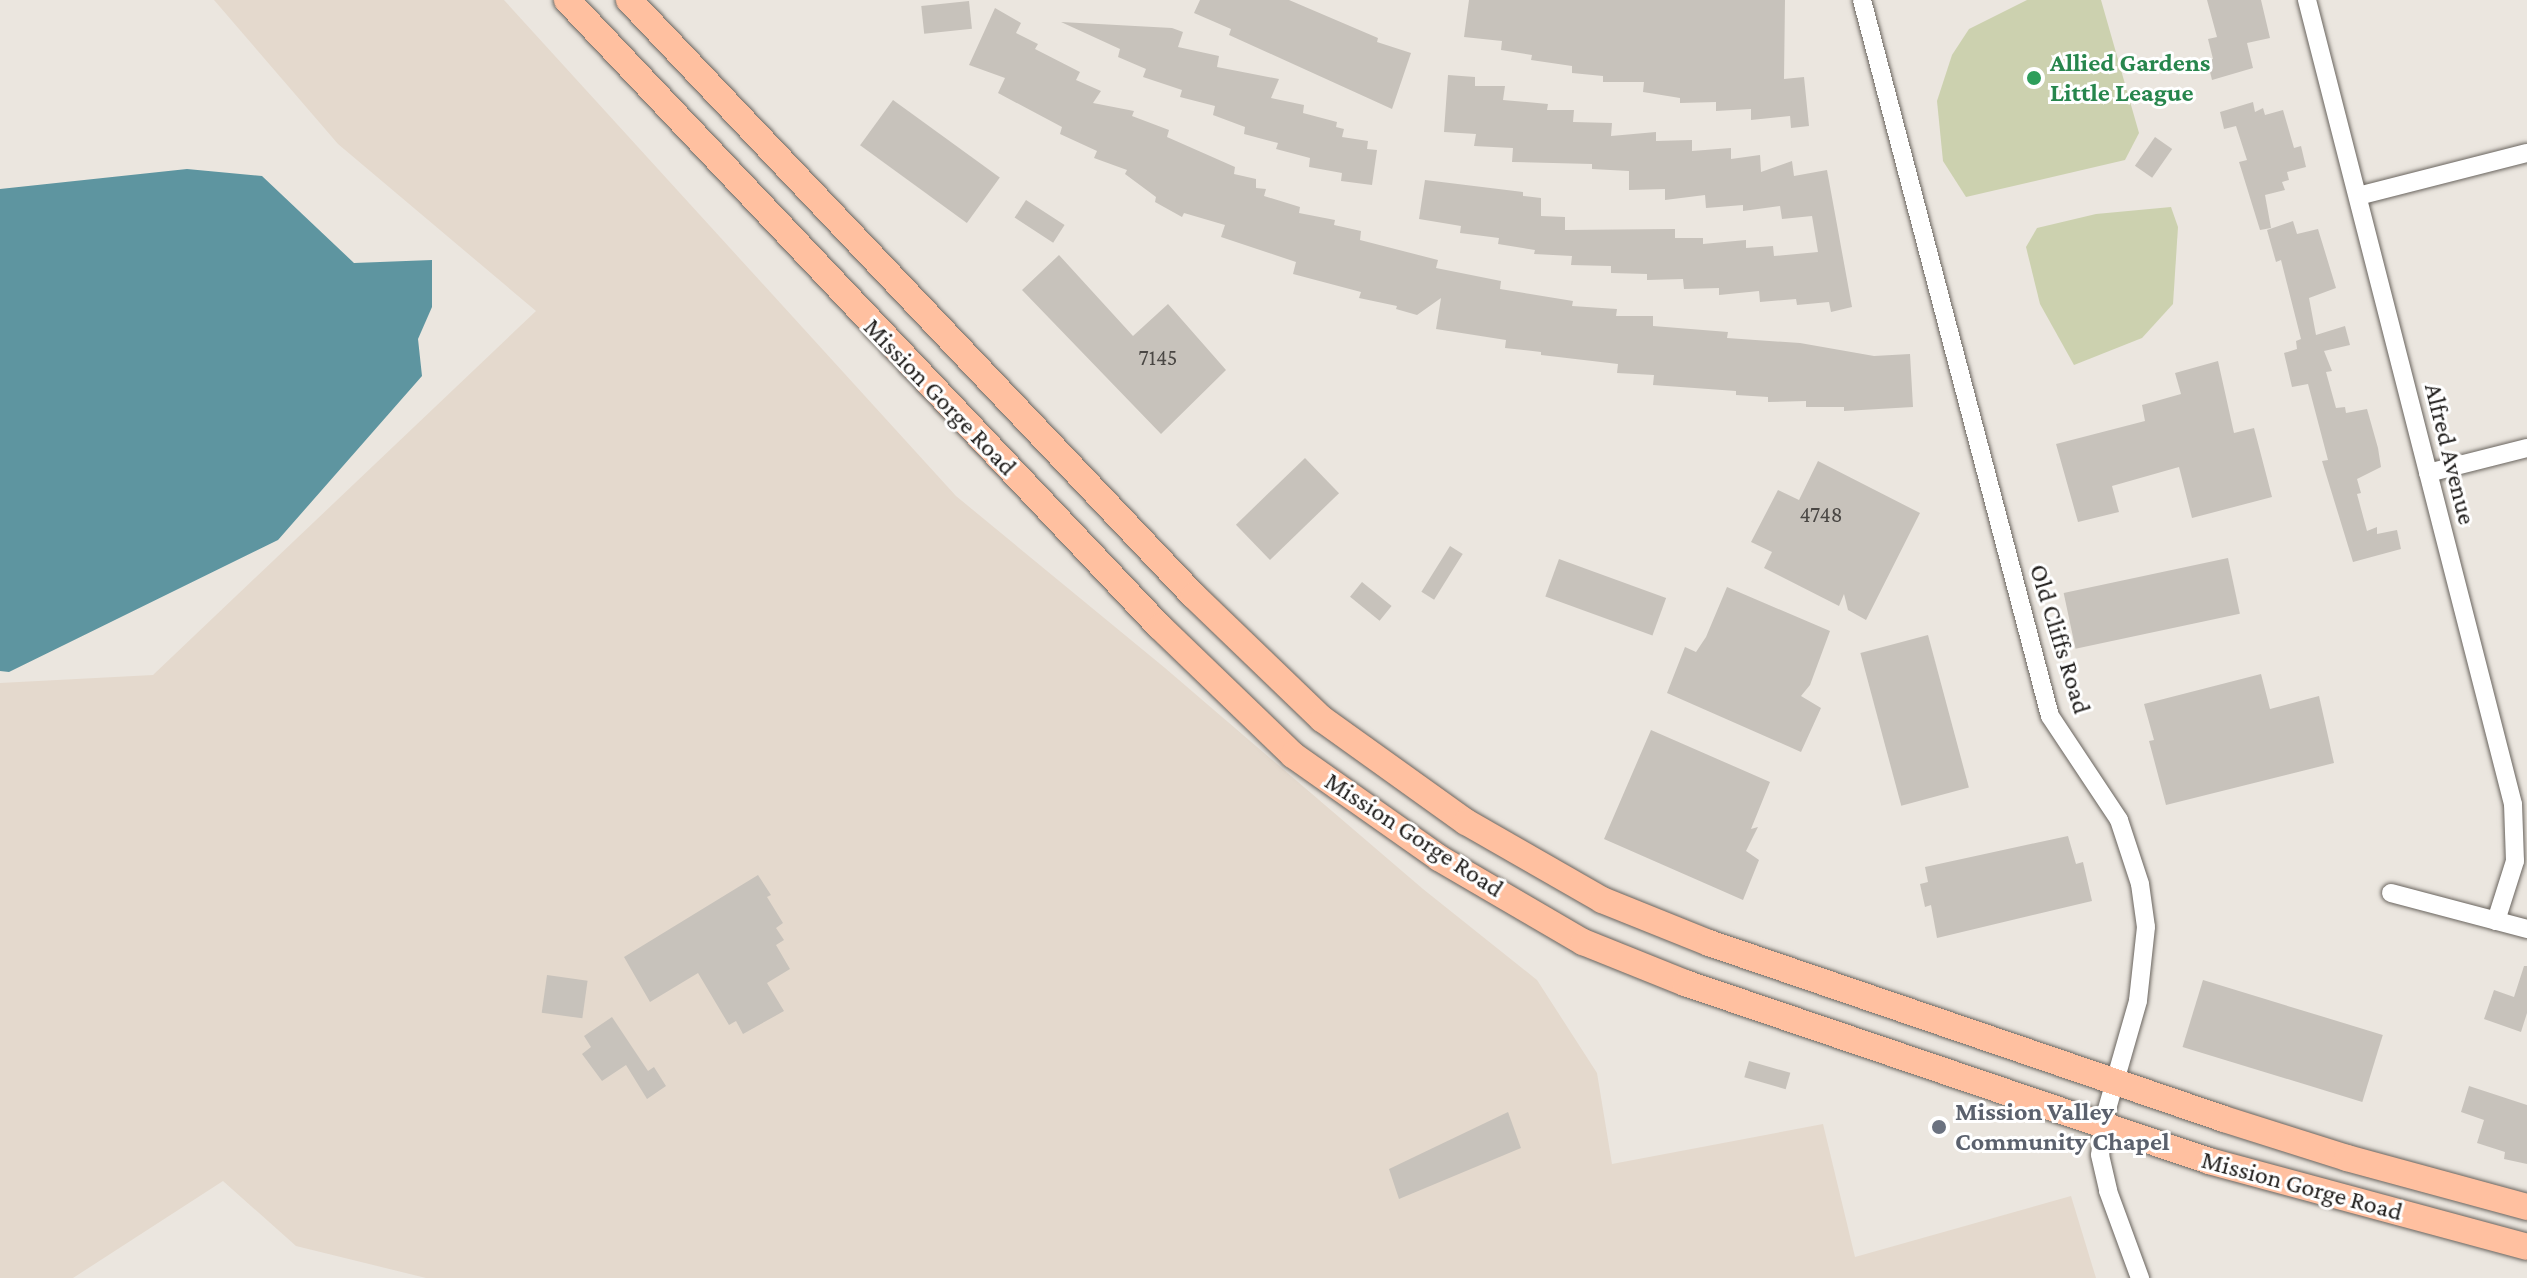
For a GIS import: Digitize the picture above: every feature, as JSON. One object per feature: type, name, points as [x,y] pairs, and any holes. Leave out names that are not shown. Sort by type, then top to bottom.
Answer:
[{"type":"main road","name":"Mission Gorge Road","points":[[567,0],[1160,627],[1293,755],[1439,858],[1583,942],[1685,983],[2209,1161],[2527,1247]]},
{"type":"main road","name":"Mission Gorge Road","points":[[629,0],[1194,596],[1322,719],[1466,822],[1602,900],[1709,943],[2347,1158],[2527,1207]]},
{"type":"street","name":"Old Cliffs Road","points":[[1862,0],[2050,716],[2119,820],[2140,884],[2146,927],[2138,1001],[2103,1123],[2100,1155],[2108,1191],[2140,1278]]},
{"type":"street","name":"Alfred Avenue","points":[[2307,0],[2513,804],[2515,861],[2496,921]]},
{"type":"street","points":[[2358,196],[2527,153]]},
{"type":"street","points":[[2428,473],[2527,448]]},
{"type":"street","points":[[2391,893],[2527,929]]},
{"type":"shaded area","points":[[214,0],[504,0],[956,496],[1165,668],[1423,889],[1537,980],[1597,1073],[1612,1164],[1823,1124],[1855,1257],[2071,1196],[2096,1278],[426,1278],[296,1246],[223,1181],[73,1278],[0,1278],[0,683],[153,675],[536,311],[338,144]]},
{"type":"green space","name":"Allied Gardens Little League","points":[[2027,0],[2101,0],[2139,133],[2125,160],[1966,197],[1943,161],[1937,101],[1952,55],[1969,29]]},
{"type":"green space","points":[[2171,207],[2178,227],[2173,304],[2142,338],[2074,365],[2040,304],[2026,247],[2037,228],[2096,214]]},
{"type":"water","points":[[187,169],[262,176],[354,263],[432,260],[432,307],[418,339],[422,376],[278,540],[9,672],[0,671],[0,189]]},
{"type":"building","points":[[1200,0],[1289,0],[1378,38],[1377,42],[1411,53],[1392,109],[1229,35],[1231,29],[1194,13]]},
{"type":"building","points":[[1469,0],[1785,0],[1784,79],[1804,77],[1809,126],[1791,128],[1790,116],[1751,120],[1751,109],[1716,111],[1716,102],[1680,103],[1680,98],[1643,92],[1644,82],[1603,82],[1603,76],[1572,73],[1572,66],[1531,60],[1532,55],[1501,50],[1502,41],[1464,37]]},
{"type":"building","points":[[2207,0],[2261,0],[2270,38],[2247,43],[2253,68],[2212,80],[2207,60],[2213,59],[2208,39],[2217,37]]},
{"type":"building","points":[[969,1],[972,29],[924,34],[921,6]]},
{"type":"building","points":[[995,8],[1021,23],[1016,33],[1038,44],[1035,49],[1080,72],[1076,80],[1101,91],[1093,103],[1134,111],[1132,116],[1169,130],[1167,137],[1235,167],[1234,174],[1256,179],[1256,188],[1266,189],[1264,196],[1300,207],[1299,213],[1335,220],[1334,225],[1361,231],[1360,240],[1438,260],[1436,268],[1501,281],[1500,289],[1573,301],[1572,306],[1617,309],[1616,316],[1653,316],[1653,326],[1728,332],[1727,338],[1800,343],[1874,356],[1910,354],[1913,407],[1844,411],[1844,407],[1806,407],[1806,401],[1768,402],[1768,397],[1736,395],[1736,391],[1653,385],[1654,375],[1617,373],[1618,364],[1541,355],[1541,352],[1505,348],[1506,340],[1436,329],[1441,298],[1417,315],[1396,309],[1397,306],[1359,298],[1361,292],[1293,274],[1296,262],[1221,237],[1225,225],[1184,213],[1182,217],[1155,202],[1156,197],[1125,174],[1127,170],[1094,158],[1097,151],[1060,134],[1062,127],[998,93],[1005,78],[969,65]]},
{"type":"building","points":[[1061,22],[1172,28],[1183,32],[1178,47],[1219,56],[1217,67],[1279,79],[1271,98],[1304,105],[1303,113],[1337,122],[1336,127],[1344,129],[1342,137],[1368,141],[1367,149],[1377,150],[1372,185],[1341,181],[1342,173],[1309,167],[1310,158],[1276,149],[1278,143],[1244,134],[1245,127],[1213,115],[1215,106],[1180,97],[1182,90],[1143,77],[1146,69],[1118,57],[1120,49]]},
{"type":"building","points":[[1448,75],[1475,77],[1475,86],[1505,86],[1503,100],[1548,104],[1547,110],[1574,110],[1573,122],[1612,123],[1611,136],[1656,132],[1656,141],[1692,140],[1692,151],[1731,148],[1731,159],[1760,155],[1761,172],[1792,161],[1794,176],[1827,170],[1852,307],[1831,312],[1829,302],[1797,305],[1796,299],[1760,302],[1759,291],[1719,295],[1719,288],[1684,289],[1683,279],[1647,280],[1647,274],[1611,273],[1611,266],[1571,265],[1572,256],[1534,254],[1535,250],[1498,244],[1499,238],[1460,233],[1461,226],[1419,219],[1425,180],[1523,192],[1523,196],[1541,198],[1541,216],[1565,217],[1565,230],[1675,229],[1675,238],[1703,238],[1703,244],[1746,240],[1746,248],[1773,246],[1774,256],[1818,252],[1812,216],[1782,219],[1780,206],[1743,211],[1743,205],[1706,208],[1705,195],[1665,200],[1665,189],[1629,190],[1629,171],[1592,169],[1592,164],[1512,162],[1513,148],[1474,146],[1476,134],[1444,132]]},
{"type":"building","points":[[893,100],[1000,178],[967,223],[860,145]]},
{"type":"building","points":[[2253,102],[2255,112],[2263,108],[2265,115],[2283,110],[2294,148],[2301,146],[2306,167],[2287,172],[2289,180],[2282,182],[2285,190],[2265,195],[2271,228],[2260,230],[2239,162],[2247,160],[2236,126],[2224,129],[2220,112]]},
{"type":"building","points":[[2155,137],[2172,149],[2152,178],[2135,166]]},
{"type":"building","points":[[1026,200],[1065,225],[1053,243],[1015,218]]},
{"type":"building","points":[[2293,221],[2297,234],[2318,229],[2336,288],[2309,298],[2316,335],[2345,326],[2350,345],[2324,351],[2332,371],[2326,372],[2336,408],[2345,407],[2346,413],[2367,409],[2378,448],[2381,467],[2357,479],[2361,493],[2357,494],[2367,531],[2377,527],[2377,534],[2397,530],[2401,549],[2353,562],[2322,461],[2328,460],[2308,384],[2292,387],[2284,353],[2297,349],[2296,341],[2301,339],[2281,260],[2276,262],[2267,230]]},
{"type":"building","points":[[1059,255],[1133,336],[1168,304],[1226,370],[1161,434],[1022,290]]},
{"type":"building","points":[[2218,361],[2234,433],[2254,428],[2272,497],[2192,518],[2179,467],[2112,486],[2119,512],[2078,522],[2056,444],[2145,421],[2142,405],[2181,394],[2175,373]]},
{"type":"building","points":[[1305,458],[1339,493],[1270,560],[1236,525]]},
{"type":"building","points":[[1818,461],[1920,513],[1866,620],[1848,610],[1844,594],[1839,606],[1764,568],[1772,552],[1751,542],[1778,490],[1799,500]]},
{"type":"building","points":[[1450,546],[1463,554],[1434,600],[1421,592]]},
{"type":"building","points":[[2228,558],[2240,614],[2076,649],[2064,593]]},
{"type":"building","points":[[1559,559],[1666,598],[1652,636],[1545,597]]},
{"type":"building","points":[[1362,582],[1392,606],[1380,621],[1350,597]]},
{"type":"building","points":[[1727,587],[1830,631],[1810,685],[1801,696],[1821,708],[1801,752],[1667,693],[1685,647],[1696,652],[1706,637]]},
{"type":"building","points":[[1928,635],[1969,788],[1901,806],[1860,653]]},
{"type":"building","points":[[2261,674],[2270,709],[2319,696],[2334,763],[2166,805],[2149,741],[2154,740],[2144,704]]},
{"type":"building","points":[[1651,730],[1770,782],[1751,829],[1758,827],[1746,851],[1759,860],[1743,900],[1604,839]]},
{"type":"building","points":[[2068,836],[2076,864],[2083,862],[2092,901],[1937,938],[1931,905],[1925,907],[1920,884],[1928,882],[1925,867]]},
{"type":"building","points":[[758,875],[783,923],[776,928],[784,940],[776,945],[790,969],[767,983],[784,1011],[743,1034],[736,1021],[729,1025],[698,973],[650,1002],[624,957]]},
{"type":"building","points":[[2524,966],[2527,966],[2527,1013],[2521,1032],[2484,1019],[2494,990],[2514,997]]},
{"type":"building","points":[[547,975],[588,981],[582,1018],[542,1013]]},
{"type":"building","points":[[2203,980],[2383,1035],[2362,1102],[2183,1047]]},
{"type":"building","points":[[612,1017],[648,1071],[654,1067],[666,1086],[647,1099],[626,1065],[602,1081],[582,1054],[591,1047],[584,1036]]},
{"type":"building","points":[[1749,1061],[1790,1073],[1786,1089],[1744,1077]]},
{"type":"building","points":[[2469,1086],[2527,1105],[2527,1164],[2504,1159],[2505,1152],[2477,1143],[2484,1120],[2461,1112]]},
{"type":"building","points":[[1508,1112],[1521,1148],[1399,1199],[1389,1169]]},
{"type":"place","name":"Allied Gardens Little League","points":[[2034,78]]},
{"type":"place","name":"Mission Valley Community Chapel","points":[[1939,1127]]}]
